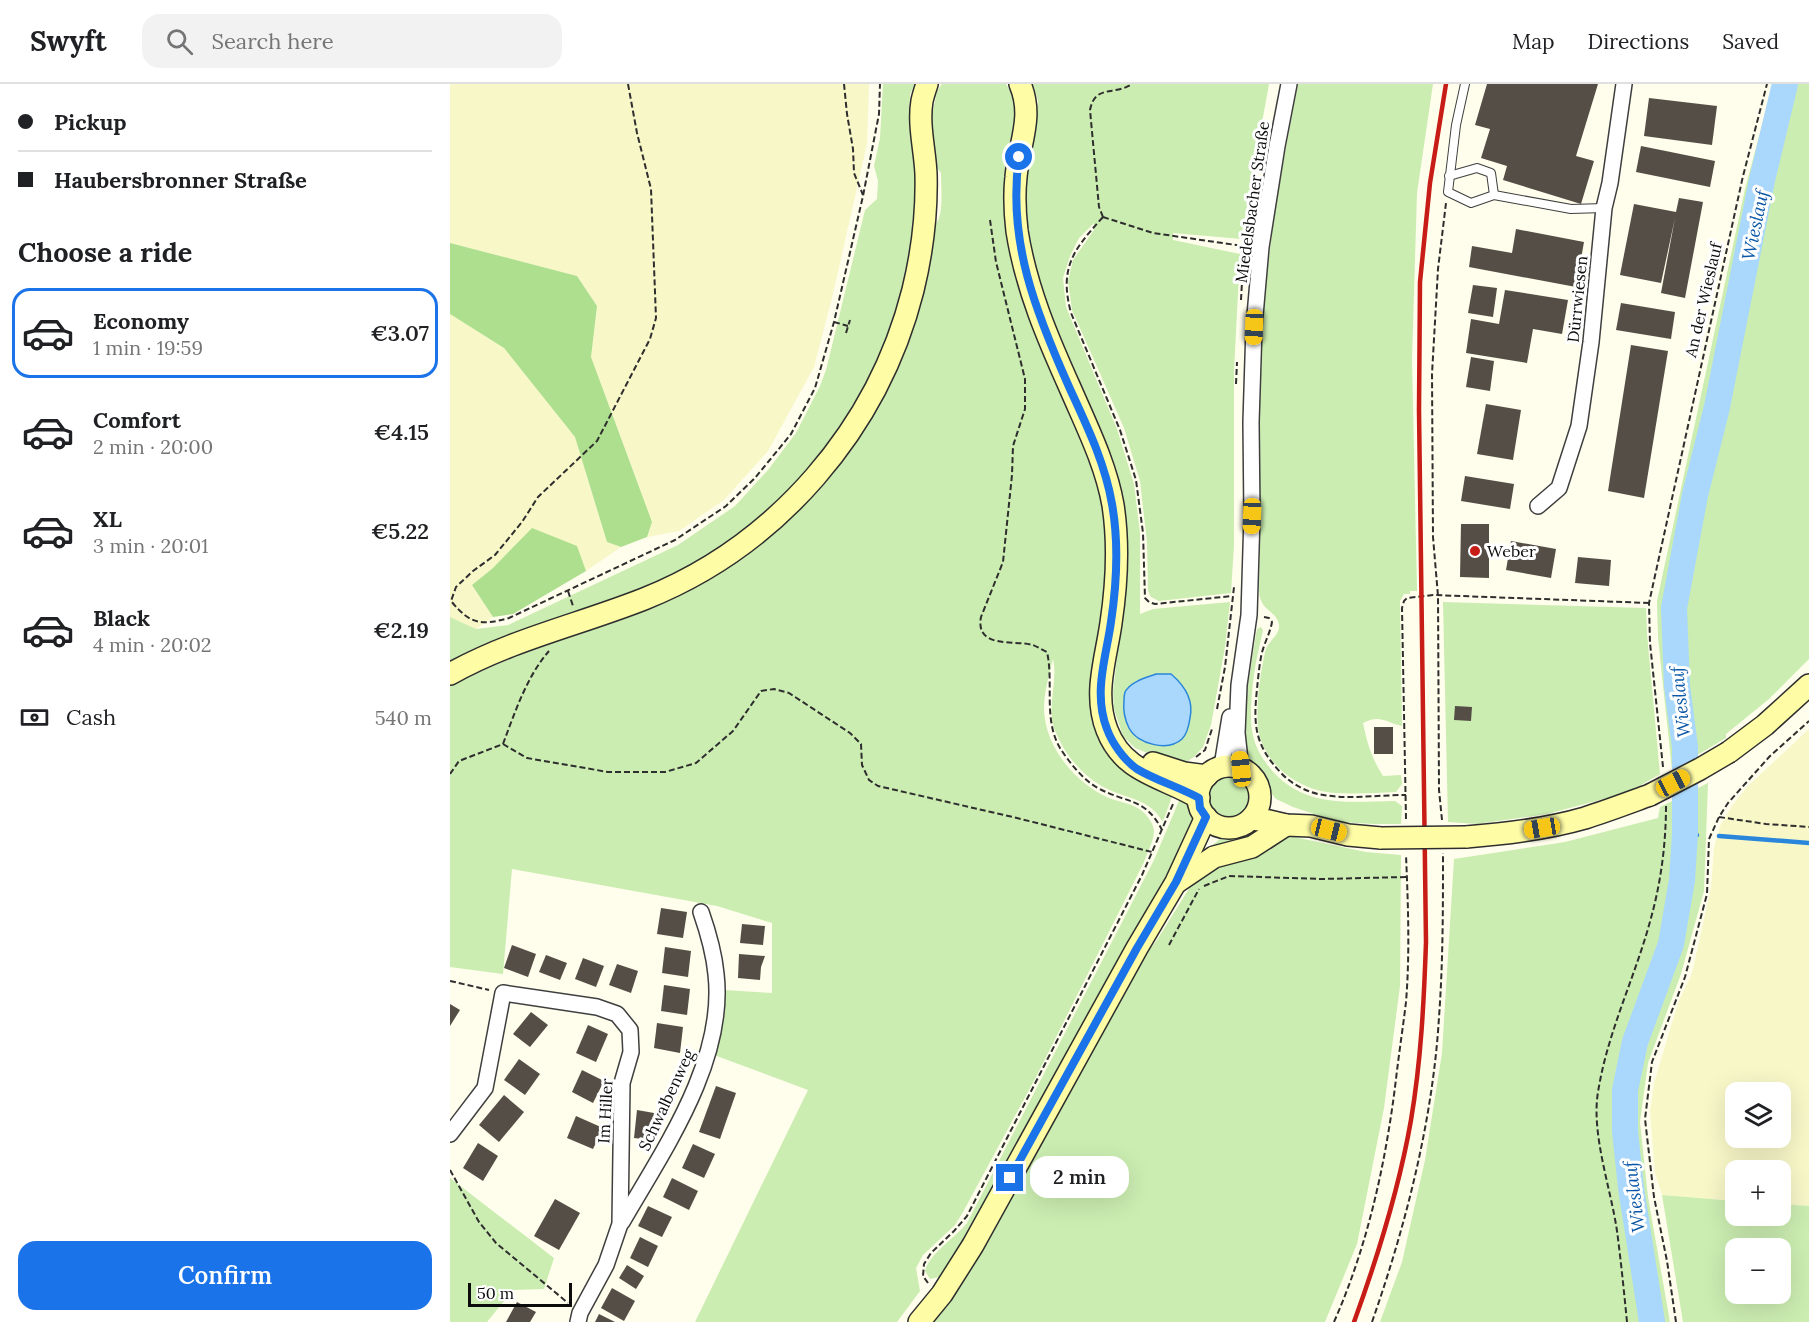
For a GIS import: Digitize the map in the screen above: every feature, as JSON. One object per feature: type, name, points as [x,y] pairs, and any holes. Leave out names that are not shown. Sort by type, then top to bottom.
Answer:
[{"type":"main road","points":[[454,672],[514,643],[644,599],[704,570],[781,513],[807,488],[832,457],[868,404],[884,374],[907,311],[918,265],[925,207],[926,176],[921,117],[922,100],[927,84]]},
{"type":"main road","points":[[1020,84],[1026,98],[1027,113],[1016,179],[1015,204],[1023,260],[1030,290],[1048,339],[1103,468],[1112,504],[1117,541],[1117,575],[1100,686],[1103,718],[1115,744],[1124,757],[1137,769],[1209,814],[1233,828],[1243,825],[1256,813],[1260,797],[1259,788],[1255,780],[1241,769],[1226,767],[1212,772],[1162,767],[1115,744]]},
{"type":"main road","points":[[1251,819],[1286,825],[1311,826],[1348,835],[1381,838],[1466,837],[1542,828],[1658,801],[1765,725],[1809,685]]},
{"type":"main road","points":[[919,1322],[942,1294],[974,1245],[1137,948],[1176,882],[1209,814],[1201,786],[1212,772]]},
{"type":"main road","points":[[1260,797],[1272,806],[1311,826]]},
{"type":"main road","points":[[1176,882],[1214,857],[1251,847],[1286,825]]},
{"type":"street","name":"Miedelsbacher Straße","points":[[1239,685],[1249,615],[1254,327],[1261,248],[1289,84]]},
{"type":"street","name":"Dürrwiesen","points":[[1538,506],[1559,488],[1579,426],[1592,342],[1604,208],[1610,183],[1624,84]]},
{"type":"street","points":[[1239,685],[1237,733],[1241,769]]},
{"type":"street","points":[[1212,772],[1223,760],[1229,720],[1239,685]]},
{"type":"street","name":"Schwalbenweg","points":[[620,1224],[680,1119],[707,1060],[717,1004],[716,974],[709,936],[701,912]]},
{"type":"street","points":[[450,1134],[485,1088],[503,993]]},
{"type":"street","name":"Im Hiller","points":[[503,993],[597,1007],[617,1014],[630,1030],[631,1052],[622,1083],[620,1224],[606,1265],[579,1317]]},
{"type":"lane","points":[[1465,84],[1456,125],[1448,192],[1471,203],[1494,195],[1571,208],[1604,208]]},
{"type":"lane","points":[[1449,176],[1477,168],[1491,173],[1494,195]]},
{"type":"path","points":[[628,84],[651,189],[656,318],[650,339],[597,441],[538,497],[522,522],[495,555],[456,587],[450,602],[463,615],[475,621],[493,622],[508,618],[675,540],[726,506],[756,478],[791,434],[815,388],[834,322],[879,114],[880,84]]},
{"type":"path","points":[[844,84],[854,173],[863,196]]},
{"type":"path","points":[[1102,217],[1099,207],[1090,111],[1092,102],[1096,95],[1123,89],[1132,84]]},
{"type":"path","name":"An der Wieslauf","points":[[1663,767],[1650,643],[1649,603],[1743,176],[1767,84]]},
{"type":"path","points":[[1443,821],[1439,790],[1438,596],[1433,537],[1432,374],[1438,269],[1448,192]]},
{"type":"path","points":[[1102,217],[1153,233],[1261,248]]},
{"type":"path","points":[[1102,217],[1074,253],[1066,276],[1066,295],[1071,313],[1120,430],[1136,480],[1143,534],[1145,598],[1155,604],[1233,596],[1249,598]]},
{"type":"path","points":[[990,220],[996,262],[1025,379],[1025,408],[1013,446],[1003,562],[981,617],[982,632],[990,639],[1034,645],[1047,652],[1050,667],[1051,724],[1060,747],[1079,772],[1097,788],[1142,805],[1154,816],[1161,830]]},
{"type":"path","points":[[846,333],[850,320]]},
{"type":"path","points":[[834,322],[848,326]]},
{"type":"path","points":[[1406,821],[1402,608],[1407,598],[1438,596],[1649,603]]},
{"type":"path","points":[[1249,615],[1269,618],[1272,622],[1261,656],[1255,727],[1259,741],[1275,767],[1302,788],[1317,794],[1338,797],[1406,795]]},
{"type":"path","points":[[450,774],[459,761],[503,744],[514,713],[540,661],[550,650]]},
{"type":"path","points":[[503,744],[527,758],[608,772],[665,772],[696,763],[733,730],[761,691],[774,688],[789,693],[850,734],[861,744],[862,765],[869,780],[878,786],[1152,852]]},
{"type":"path","points":[[1676,1322],[1654,1197],[1645,1119],[1652,1062],[1685,977],[1707,894],[1709,839],[1719,817],[1728,803],[1770,756],[1809,721]]},
{"type":"path","points":[[1192,761],[1205,750],[1210,738]]},
{"type":"path","points":[[929,1285],[923,1276],[924,1264],[931,1253],[967,1216],[1089,980],[1152,852],[1174,800]]},
{"type":"path","points":[[1627,1322],[1617,1232],[1598,1130],[1598,1095],[1605,1056],[1651,919],[1660,878],[1658,801]]},
{"type":"path","points":[[1719,817],[1809,827]]},
{"type":"path","points":[[1372,1322],[1389,1271],[1413,1180],[1430,1096],[1439,1017],[1443,847]]},
{"type":"path","points":[[1334,1322],[1360,1252],[1379,1185],[1391,1119],[1406,1001],[1408,941],[1406,855]]},
{"type":"path","points":[[1169,945],[1198,889],[1229,876],[1322,879],[1407,877]]},
{"type":"path","points":[[450,981],[503,993]]},
{"type":"path","points":[[450,1170],[479,1222],[496,1243],[579,1317]]},
{"type":"green space","points":[[450,84],[869,84],[867,144],[814,367],[768,451],[724,500],[679,531],[647,537],[652,522],[591,357],[597,306],[577,276],[450,243]]},
{"type":"green space","points":[[883,84],[915,84],[910,94],[909,123],[917,195],[909,274],[875,374],[826,453],[749,530],[679,575],[450,666],[450,617],[476,629],[508,625],[678,545],[735,506],[768,470],[796,433],[826,370],[865,210],[877,199],[878,181],[874,166],[880,138]]},
{"type":"green space","points":[[942,84],[1006,84],[1011,93],[1014,125],[1007,172],[1006,201],[1097,477],[1106,518],[1109,578],[1090,694],[1092,720],[1109,755],[1119,764],[1174,791],[1162,821],[1146,805],[1102,786],[1077,766],[1063,748],[1052,720],[1053,659],[1044,709],[1050,737],[1056,750],[1074,773],[1096,791],[1140,809],[1153,826],[1154,835],[1144,862],[1036,1077],[955,1225],[923,1255],[916,1268],[920,1291],[897,1322],[695,1322],[808,1090],[714,1055],[722,1022],[724,990],[772,993],[772,923],[717,906],[512,869],[503,974],[450,967],[450,686],[530,650],[664,600],[731,566],[766,540],[799,510],[829,476],[856,440],[879,402],[899,363],[919,309],[927,273],[931,238],[941,208],[941,173],[934,164],[931,120],[937,91]]},
{"type":"green space","points":[[1033,84],[1269,84],[1241,239],[1173,233],[1173,240],[1240,254],[1234,371],[1234,545],[1231,593],[1159,601],[1151,597],[1148,591],[1147,542],[1140,481],[1124,428],[1072,310],[1068,281],[1073,260],[1094,230],[1094,223],[1079,238],[1063,278],[1066,307],[1117,429],[1134,484],[1140,533],[1140,614],[1153,609],[1230,602],[1225,647],[1211,725],[1203,747],[1194,757],[1180,766],[1135,748],[1123,736],[1114,709],[1113,692],[1119,640],[1125,531],[1035,280],[1023,219],[1024,170],[1035,130],[1038,101]],"holes":[[[1137,680],[1156,744],[1142,741],[1130,730],[1123,709],[1125,692]]]},
{"type":"green space","points":[[1298,84],[1433,84],[1417,193],[1412,359],[1417,591],[1404,594],[1400,601],[1402,726],[1378,719],[1363,723],[1370,751],[1383,776],[1401,775],[1402,784],[1396,792],[1336,793],[1322,791],[1296,781],[1285,774],[1267,753],[1258,727],[1258,697],[1264,656],[1279,628],[1278,620],[1262,603],[1259,591],[1262,332],[1271,238]]},
{"type":"green space","points":[[1773,84],[1809,84],[1809,659],[1769,699],[1726,734],[1726,738],[1672,770],[1658,638],[1657,601],[1745,189]]},
{"type":"green space","points":[[450,243],[577,276],[597,306],[591,357],[652,522],[647,537],[621,547],[607,542],[575,437],[504,348],[450,314]]},
{"type":"green space","points":[[450,314],[504,348],[575,437],[607,542],[621,547],[586,571],[576,546],[493,568],[472,585],[493,617],[476,629],[450,617]]},
{"type":"green space","points":[[532,528],[577,546],[586,571],[513,614],[493,617],[472,585],[493,568]]},
{"type":"green space","points":[[1443,602],[1646,608],[1660,774],[1636,788],[1611,797],[1547,814],[1477,824],[1448,822]]},
{"type":"green space","points":[[1261,627],[1263,630],[1253,682],[1251,723],[1256,746],[1266,763],[1279,778],[1308,795],[1341,801],[1395,801],[1402,806],[1401,824],[1338,822],[1293,807],[1276,799],[1271,793],[1259,771],[1247,758],[1243,717],[1257,629]]},
{"type":"green space","points":[[1809,729],[1809,1206],[1791,1205],[1791,1160],[1725,1160],[1725,1200],[1662,1195],[1655,1173],[1650,1112],[1654,1083],[1678,1003],[1692,973],[1711,888],[1714,848],[1720,826],[1748,786]]},
{"type":"green space","points":[[1229,776],[1237,777],[1244,782],[1249,789],[1249,805],[1244,812],[1237,817],[1229,818],[1221,817],[1214,812],[1209,805],[1208,797],[1209,789],[1214,782],[1221,777]]},
{"type":"green space","points":[[1708,783],[1704,891],[1681,974],[1648,1063],[1640,1122],[1648,1197],[1670,1322],[1380,1322],[1402,1262],[1425,1160],[1442,1053],[1454,859],[1565,842],[1658,818],[1660,807]]},
{"type":"green space","points":[[1181,796],[1189,803],[1193,812],[1192,832],[974,1228],[944,1274],[930,1279],[925,1271],[927,1265],[967,1223],[1154,860]]},
{"type":"green space","points":[[1266,826],[1258,837],[1209,848],[1221,838]]},
{"type":"green space","points":[[1289,836],[1366,852],[1401,855],[1400,986],[1384,1108],[1357,1244],[1325,1322],[928,1322],[1135,967],[1157,940],[1190,887],[1214,866]]},
{"type":"green space","points":[[450,1178],[554,1258],[544,1289],[513,1290],[487,1322],[450,1322]]},
{"type":"green space","points":[[1662,1195],[1725,1200],[1725,1226],[1791,1226],[1791,1205],[1809,1206],[1809,1322],[1683,1322]]},
{"type":"water","points":[[1156,674],[1171,674],[1184,688],[1191,705],[1190,721],[1185,735],[1176,743],[1169,745],[1146,742],[1133,734],[1126,722],[1125,692],[1139,680]]},
{"type":"building","points":[[1487,84],[1598,84],[1576,156],[1594,161],[1581,204],[1503,180],[1507,166],[1481,158],[1490,129],[1475,125]]},
{"type":"building","points":[[1649,98],[1717,106],[1712,145],[1644,136]]},
{"type":"building","points":[[1641,146],[1715,161],[1710,187],[1636,172]]},
{"type":"building","points":[[1679,198],[1703,202],[1685,298],[1661,293],[1675,218],[1661,283],[1620,275],[1634,204],[1676,212]]},
{"type":"building","points":[[1516,229],[1584,242],[1576,287],[1469,267],[1472,246],[1512,253]]},
{"type":"building","points":[[1473,285],[1497,288],[1493,317],[1468,313]]},
{"type":"building","points":[[1505,290],[1568,300],[1562,334],[1533,329],[1527,363],[1466,353],[1471,319],[1499,324]]},
{"type":"building","points":[[1621,303],[1675,312],[1671,339],[1616,330]]},
{"type":"building","points":[[1631,345],[1668,351],[1644,498],[1608,491]]},
{"type":"building","points":[[1471,357],[1494,361],[1490,391],[1466,387]]},
{"type":"building","points":[[1486,404],[1521,410],[1513,460],[1477,454]]},
{"type":"building","points":[[1465,476],[1514,484],[1510,509],[1461,501]]},
{"type":"building","name":"Weber","points":[[1461,524],[1489,524],[1489,578],[1460,577]]},
{"type":"building","points":[[1511,541],[1556,549],[1551,578],[1506,570]]},
{"type":"building","points":[[1578,557],[1611,560],[1609,586],[1575,583]]},
{"type":"building","points":[[1455,706],[1472,707],[1471,721],[1454,720]]},
{"type":"building","points":[[1374,727],[1393,727],[1393,754],[1374,754]]},
{"type":"building","points":[[661,908],[687,912],[683,938],[657,934]]},
{"type":"building","points":[[742,924],[765,926],[763,945],[740,943]]},
{"type":"building","points":[[512,945],[536,954],[528,977],[504,968]]},
{"type":"building","points":[[665,947],[691,951],[688,977],[662,973]]},
{"type":"building","points":[[739,954],[765,956],[760,980],[738,978]]},
{"type":"building","points":[[546,955],[567,963],[560,980],[539,972]]},
{"type":"building","points":[[583,958],[604,966],[596,987],[575,979]]},
{"type":"building","points":[[617,964],[638,971],[631,993],[609,985]]},
{"type":"building","points":[[664,985],[690,989],[687,1015],[661,1011]]},
{"type":"building","points":[[450,1004],[460,1010],[450,1026]]},
{"type":"building","points":[[531,1012],[548,1025],[530,1047],[513,1034]]},
{"type":"building","points":[[657,1023],[683,1027],[680,1053],[654,1048]]},
{"type":"building","points":[[588,1025],[608,1034],[596,1062],[576,1053]]},
{"type":"building","points":[[519,1059],[540,1074],[525,1095],[504,1080]]},
{"type":"building","points":[[582,1070],[604,1081],[593,1103],[572,1092]]},
{"type":"building","points":[[716,1086],[736,1093],[720,1139],[699,1132]]},
{"type":"building","points":[[504,1095],[524,1112],[499,1142],[479,1125]]},
{"type":"building","points":[[637,1110],[654,1113],[651,1140],[634,1138]]},
{"type":"building","points":[[576,1116],[603,1128],[593,1149],[567,1138]]},
{"type":"building","points":[[478,1143],[498,1156],[483,1181],[463,1168]]},
{"type":"building","points":[[693,1144],[715,1154],[704,1178],[682,1168]]},
{"type":"building","points":[[672,1178],[698,1191],[689,1210],[663,1197]]},
{"type":"building","points":[[555,1199],[580,1213],[559,1250],[534,1236]]},
{"type":"building","points":[[648,1206],[672,1217],[662,1237],[638,1226]]},
{"type":"building","points":[[640,1237],[658,1246],[648,1267],[630,1258]]},
{"type":"building","points":[[627,1265],[644,1276],[636,1289],[619,1278]]},
{"type":"building","points":[[612,1288],[635,1301],[624,1321],[601,1308]]},
{"type":"building","points":[[517,1302],[536,1312],[530,1322],[506,1322]]},
{"type":"building","points":[[599,1314],[615,1322],[595,1322]]},
{"type":"waterway","name":"Wieslauf","points":[[1652,1322],[1631,1188],[1625,1131],[1625,1090],[1635,1042],[1671,944],[1682,880],[1685,834],[1685,747],[1677,686],[1674,608],[1695,495],[1717,407],[1762,180],[1785,84]]},
{"type":"waterway","points":[[1685,834],[1697,835]]},
{"type":"waterway","points":[[1719,836],[1809,843]]},
{"type":"railway","points":[[1354,1322],[1394,1197],[1406,1146],[1422,1031],[1426,942],[1419,410],[1420,282],[1430,183],[1446,84]]},
{"type":"place","name":"Weber","points":[[1475,551]]},
{"type":"route","points":[[1010,1178],[1154,917],[1176,882],[1206,817],[1200,808],[1199,798],[1137,769],[1124,757],[1108,732],[1103,718],[1100,686],[1117,575],[1117,541],[1112,504],[1103,468],[1091,436],[1052,349],[1030,290],[1017,230],[1015,204],[1019,157]]}]
